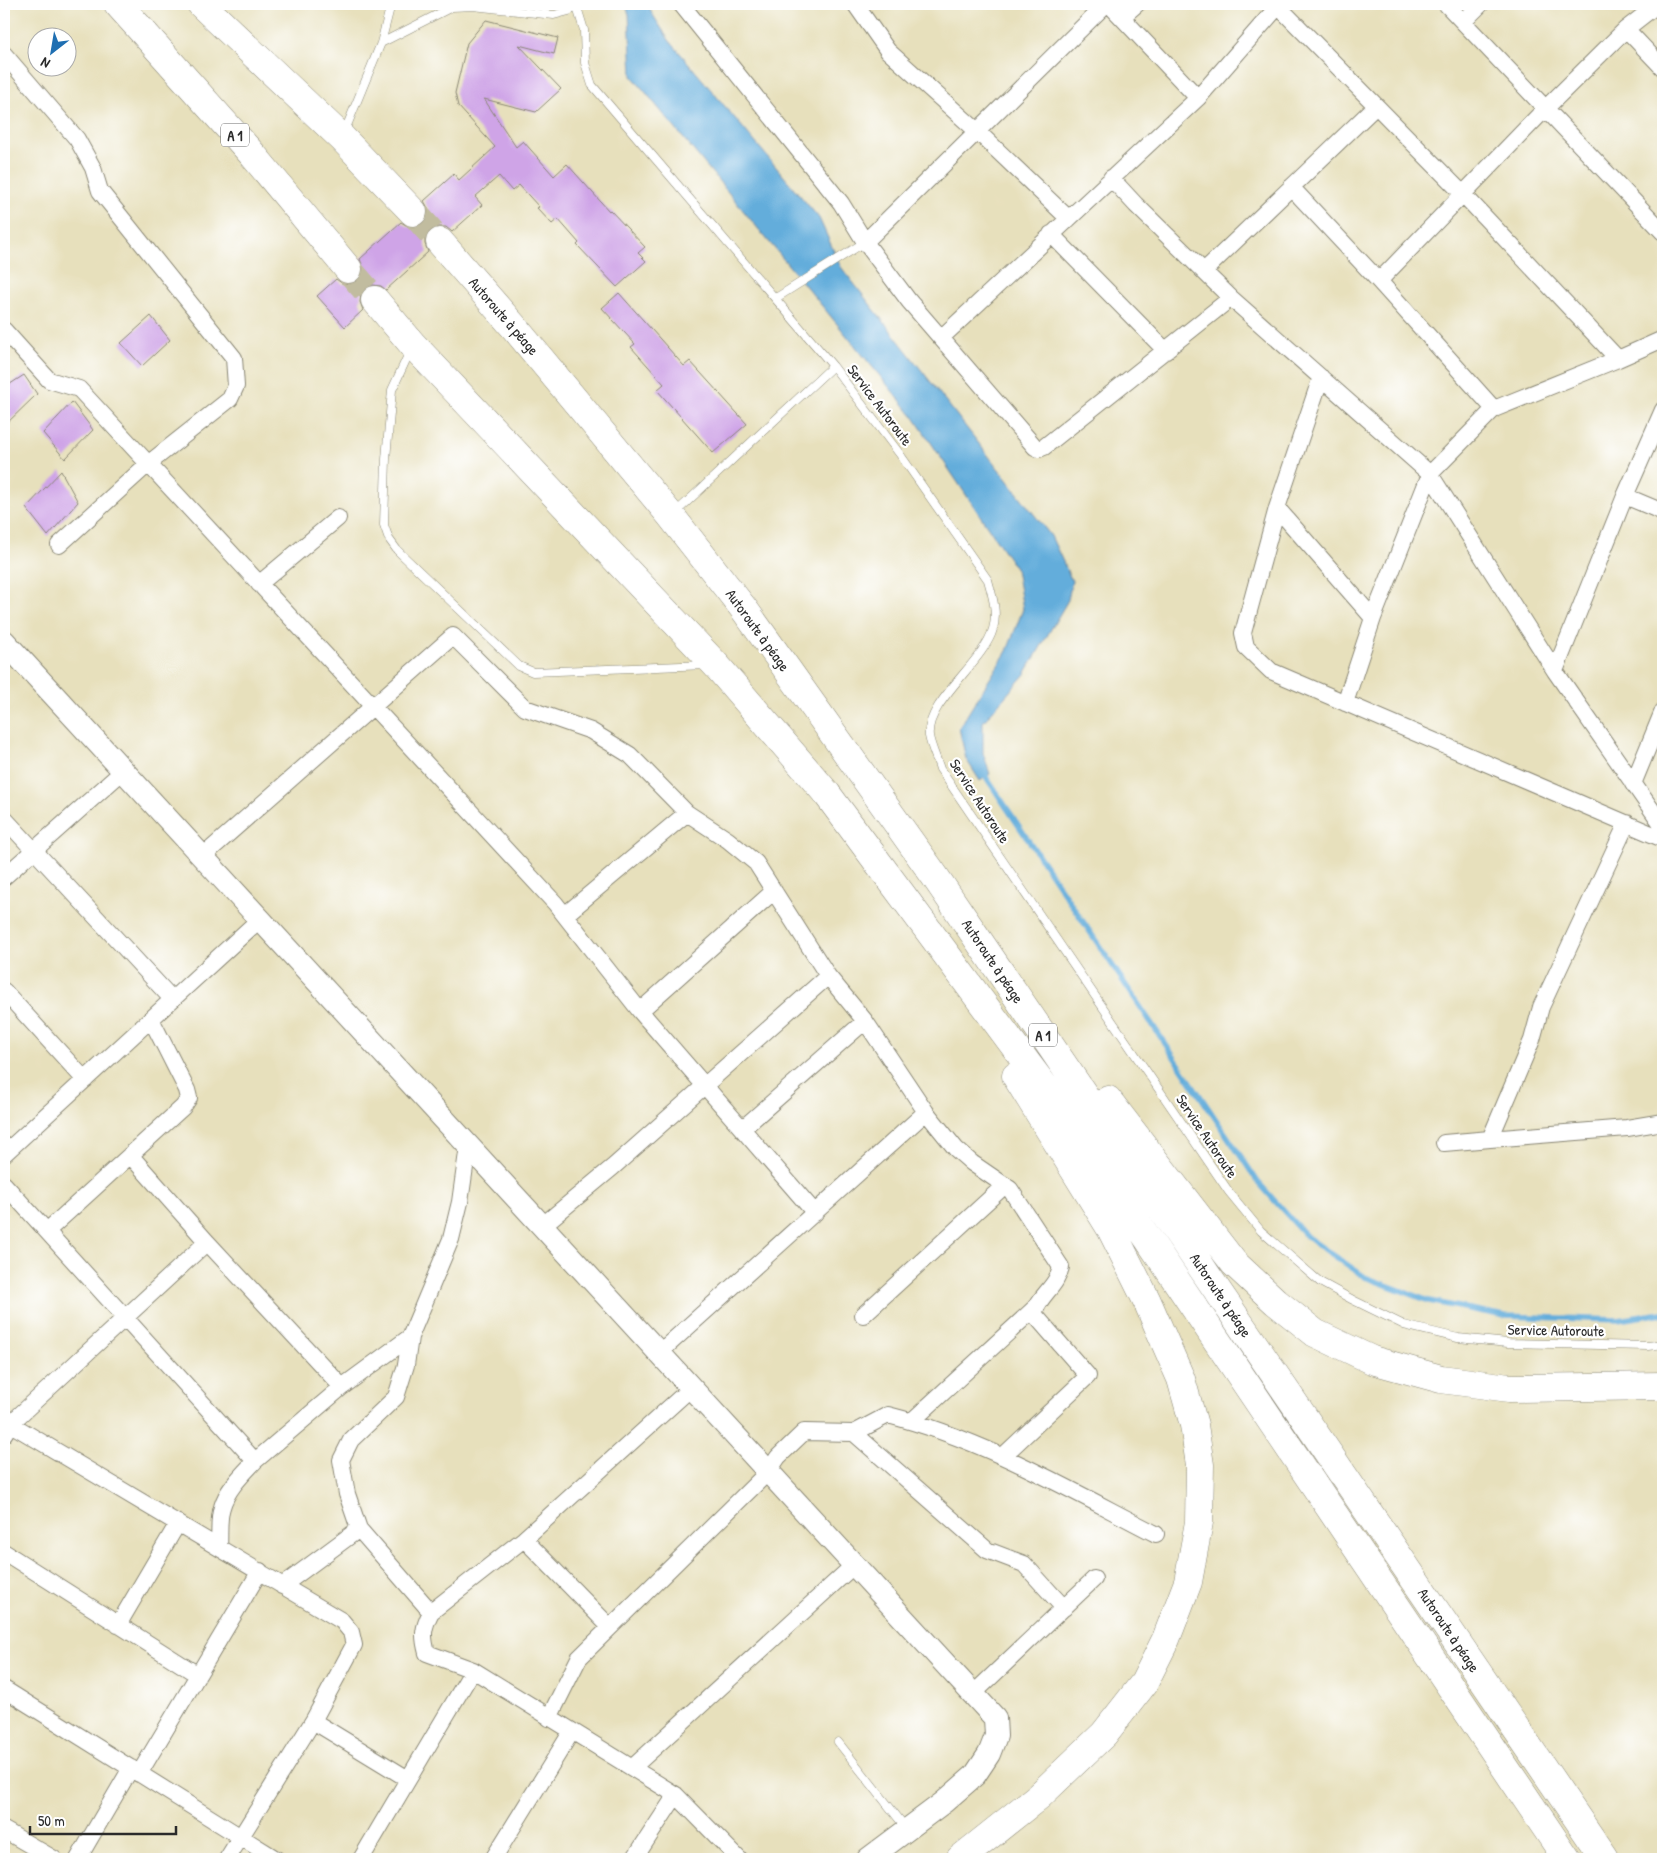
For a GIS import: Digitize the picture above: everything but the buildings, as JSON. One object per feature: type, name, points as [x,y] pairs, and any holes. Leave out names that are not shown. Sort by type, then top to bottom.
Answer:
[{"type":"highway","name":"A 1","points":[[118,4],[252,155],[348,269]]},
{"type":"highway","points":[[202,4],[342,138],[413,212]]},
{"type":"highway","name":"Autoroute à péage","points":[[440,242],[514,327],[672,516],[744,609],[934,875],[1605,1859]]},
{"type":"highway","name":"A 1","points":[[375,300],[413,345],[716,665],[827,794],[1053,1098],[1567,1859]]},
{"type":"highway","points":[[934,875],[1234,1263],[1276,1302],[1315,1333],[1372,1360],[1441,1379],[1509,1388],[1663,1386]]},
{"type":"highway","points":[[922,924],[1106,1221],[1148,1301],[1181,1379],[1194,1425],[1200,1465],[1199,1522],[1188,1582],[1166,1639],[1144,1683],[1104,1734],[1039,1796],[960,1859]]},
{"type":"street","points":[[681,4],[841,203],[908,301],[1035,447],[1039,449],[1044,447],[1231,298]]},
{"type":"street","points":[[855,4],[888,52],[977,131],[1068,218]]},
{"type":"street","points":[[866,242],[1108,4],[1198,98]]},
{"type":"street","points":[[1122,18],[1137,4]]},
{"type":"street","points":[[941,338],[1198,98],[1278,4],[1463,194],[1618,359]]},
{"type":"street","points":[[1446,4],[1663,232]]},
{"type":"street","points":[[1464,22],[1481,4]]},
{"type":"street","points":[[1379,281],[1546,108],[1626,29],[1658,4]]},
{"type":"street","points":[[1626,29],[1663,68]]},
{"type":"street","points":[[4,54],[77,139],[93,168],[100,191],[234,358],[236,386],[230,399],[148,464],[59,545]]},
{"type":"street","points":[[1204,271],[1376,106]]},
{"type":"street","points":[[1111,178],[1231,298],[1430,474],[1555,671],[1663,826]]},
{"type":"street","points":[[1291,187],[1379,281],[1494,409]]},
{"type":"street","points":[[1051,234],[1166,351]]},
{"type":"street","points":[[4,330],[49,380],[79,389],[565,915],[640,1010],[815,1213]]},
{"type":"street","points":[[1345,703],[1373,618],[1430,474],[1494,409],[1663,339]]},
{"type":"street","points":[[1321,377],[1277,508],[1243,633],[1246,647],[1271,671],[1663,839]]},
{"type":"street","points":[[1555,671],[1625,496],[1663,410]]},
{"type":"street","points":[[1625,496],[1663,512]]},
{"type":"street","points":[[1277,508],[1373,618]]},
{"type":"street","points":[[259,584],[338,518]]},
{"type":"street","points":[[202,857],[453,636],[525,708],[591,731],[630,755],[687,813],[728,840],[756,863],[828,976],[864,1021],[926,1112],[956,1149],[972,1163],[1010,1189],[1062,1267],[1059,1277],[1036,1306],[912,1421]]},
{"type":"street","points":[[4,641],[995,1718],[996,1736],[989,1754],[975,1775],[944,1802],[868,1859]]},
{"type":"street","points":[[1633,784],[1663,711]]},
{"type":"street","points":[[4,877],[123,771]]},
{"type":"street","points":[[565,915],[687,813]]},
{"type":"street","points":[[4,818],[172,1000]]},
{"type":"street","points":[[1490,1139],[1532,1040],[1541,1007],[1627,823]]},
{"type":"street","points":[[640,1010],[774,891]]},
{"type":"street","points":[[4,1154],[260,919]]},
{"type":"street","points":[[542,1226],[613,1167],[828,976]]},
{"type":"street","points":[[5,995],[85,1080]]},
{"type":"street","points":[[46,1231],[183,1107],[188,1098],[187,1090],[151,1019]]},
{"type":"street","points":[[742,1128],[864,1021]]},
{"type":"street","points":[[659,1354],[926,1112]]},
{"type":"street","points":[[1444,1143],[1627,1128],[1663,1122]]},
{"type":"street","points":[[431,1612],[359,1530],[347,1494],[341,1460],[351,1440],[396,1397],[406,1365],[410,1337],[451,1239],[460,1202],[468,1146]]},
{"type":"street","points":[[130,1155],[207,1242],[342,1387]]},
{"type":"street","points":[[4,1184],[255,1461]]},
{"type":"street","points":[[863,1315],[1005,1185]]},
{"type":"street","points":[[207,1242],[6,1426],[260,1571],[342,1621],[351,1632],[354,1645],[313,1721],[227,1859]]},
{"type":"street","points":[[1003,1456],[1088,1376],[1039,1322],[1034,1314],[1036,1306]]},
{"type":"street","points":[[219,1547],[222,1507],[230,1491],[255,1461],[342,1387],[410,1337]]},
{"type":"street","points":[[691,1388],[524,1539],[431,1612],[424,1626],[423,1640],[427,1653],[473,1670],[676,1795],[739,1859]]},
{"type":"street","points":[[550,1718],[578,1658],[768,1472],[778,1458],[804,1432],[854,1433],[888,1415],[912,1421],[1003,1456],[1156,1534]]},
{"type":"street","points":[[854,1433],[987,1550],[1024,1564],[1064,1608]]},
{"type":"street","points":[[118,1625],[178,1523]]},
{"type":"street","points":[[282,1586],[359,1530]]},
{"type":"street","points":[[524,1539],[610,1627]]},
{"type":"street","points":[[4,1552],[198,1675]]},
{"type":"street","points":[[632,1768],[854,1565]]},
{"type":"street","points":[[78,1859],[198,1675],[260,1571]]},
{"type":"street","points":[[973,1694],[1094,1579]]},
{"type":"street","points":[[361,1859],[473,1670]]},
{"type":"street","points":[[4,1689],[276,1859]]},
{"type":"street","points":[[313,1721],[408,1779]]},
{"type":"street","points":[[493,1859],[572,1731]]},
{"type":"street","points":[[634,1859],[676,1795]]},
{"type":"street","points":[[4,1830],[54,1859]]},
{"type":"lane","points":[[342,138],[381,43],[391,4]]},
{"type":"lane","points":[[381,43],[452,7],[473,6],[554,15],[569,10],[576,4]]},
{"type":"lane","name":"Service Autoroute","points":[[576,4],[584,30],[585,63],[592,84],[833,366],[899,453],[988,580],[995,614],[993,629],[978,655],[931,719],[929,736],[940,769],[1229,1192],[1262,1231],[1320,1282],[1404,1325],[1458,1338],[1508,1344],[1648,1346],[1663,1344]]},
{"type":"lane","points":[[776,298],[866,242]]},
{"type":"lane","points":[[413,345],[392,390],[386,460],[384,525],[389,539],[398,550],[519,666],[533,672],[716,665]]},
{"type":"lane","points":[[672,516],[833,366]]},
{"type":"lane","points":[[838,1742],[908,1830]]},
{"type":"water","points":[[625,4],[649,4],[651,12],[669,40],[819,218],[841,267],[1051,536],[1072,581],[1068,600],[1025,674],[983,722],[983,753],[990,774],[980,781],[966,759],[959,728],[1007,651],[1023,609],[1016,569],[913,416],[632,76],[629,14]]},
{"type":"waterway","points":[[986,777],[1258,1182],[1307,1237],[1365,1277],[1429,1301],[1505,1316],[1618,1320],[1663,1313]]},
{"type":"tunnel","points":[[413,212],[440,242]]},
{"type":"tunnel","points":[[348,269],[375,300]]}]
